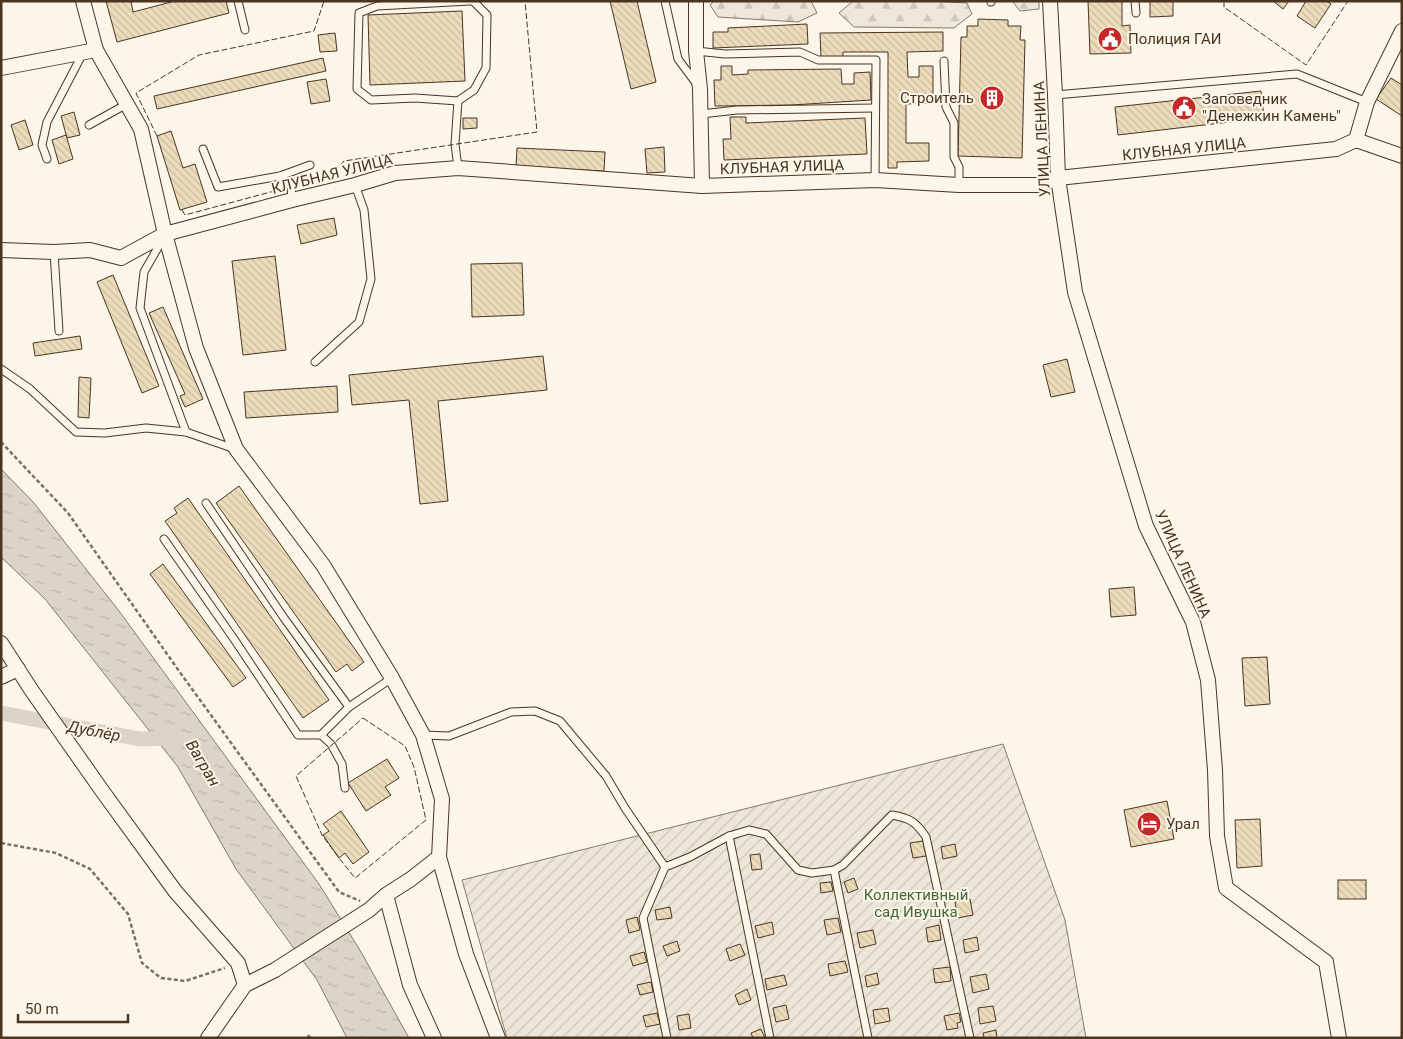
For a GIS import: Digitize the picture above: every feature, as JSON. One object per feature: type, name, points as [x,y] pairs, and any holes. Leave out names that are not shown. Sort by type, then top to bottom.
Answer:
[{"type":"street","points":[[83,1],[89,51],[127,104],[141,129],[165,234],[196,348],[236,449],[323,565],[392,678],[423,735],[442,799],[439,857],[466,954],[498,1038]]},
{"type":"street","points":[[696,1],[696,51],[700,89],[702,186]]},
{"type":"street","name":"УЛИЦА ЛЕНИНА","points":[[1050,1],[1058,178],[1075,292],[1146,526],[1193,622],[1208,680],[1215,770],[1217,836],[1226,888],[1326,962],[1340,1038]]},
{"type":"street","points":[[1402,31],[1367,102],[1356,140],[1402,156]]},
{"type":"street","points":[[1,68],[89,51]]},
{"type":"street","name":"КЛУБНАЯ УЛИЦА","points":[[1,250],[54,252],[90,250],[121,258],[165,234],[395,173],[458,168],[702,186],[875,180],[959,185],[1037,185],[1058,178],[1336,149],[1356,140]]},
{"type":"street","points":[[1,643],[32,691],[175,891],[238,963],[244,985]]},
{"type":"street","points":[[1,677],[18,669]]},
{"type":"street","points":[[198,1038],[211,1033],[244,985],[276,970],[369,910],[386,895],[411,879],[439,857]]},
{"type":"street","points":[[386,895],[410,985],[434,1038]]},
{"type":"lane","points":[[238,1],[245,30]]},
{"type":"lane","points":[[472,1],[487,15],[486,68],[474,90],[458,101],[415,98],[371,100],[357,89],[359,13],[377,6],[472,1]]},
{"type":"lane","points":[[665,1],[678,59],[700,89]]},
{"type":"lane","points":[[1135,1],[1136,13]]},
{"type":"lane","points":[[47,159],[42,145],[47,122],[89,51]]},
{"type":"lane","points":[[696,51],[725,54],[800,52],[818,60],[876,60],[875,180]]},
{"type":"lane","points":[[944,61],[946,107],[954,123],[954,157],[959,167],[959,185]]},
{"type":"lane","points":[[1055,95],[1297,74],[1367,102]]},
{"type":"lane","points":[[458,101],[455,144],[458,168]]},
{"type":"lane","points":[[89,125],[127,104]]},
{"type":"lane","points":[[701,114],[736,110],[875,108]]},
{"type":"lane","points":[[203,149],[218,187],[280,176],[310,165]]},
{"type":"lane","points":[[280,176],[291,186],[292,200]]},
{"type":"lane","points":[[315,362],[359,322],[371,279],[364,210],[355,185]]},
{"type":"lane","points":[[165,234],[144,272],[140,308],[186,432]]},
{"type":"lane","points":[[54,252],[59,331]]},
{"type":"lane","points":[[1,369],[30,389],[76,432],[105,434],[146,428],[186,432],[236,449]]},
{"type":"lane","points":[[206,503],[284,618],[349,707]]},
{"type":"lane","points":[[164,539],[298,734],[321,735],[331,744],[342,764],[345,788]]},
{"type":"lane","points":[[321,735],[349,707],[392,678]]},
{"type":"lane","points":[[423,735],[448,736],[511,712],[535,711],[560,721],[606,776],[625,808],[665,866]]},
{"type":"lane","points":[[667,1038],[643,918],[665,866],[690,857],[729,836],[749,830],[766,834],[798,870],[812,873],[834,870],[842,865],[892,815],[906,818],[919,826],[926,837],[970,1038]]},
{"type":"lane","points":[[729,836],[770,1038]]},
{"type":"lane","points":[[834,870],[868,1038]]},
{"type":"path","points":[[1,442],[68,513],[179,671],[339,892],[360,900],[369,910]]},
{"type":"path","points":[[1,843],[56,853],[90,869],[128,914],[142,963],[161,978],[185,981],[238,963]]},
{"type":"green space","points":[[714,1],[811,1],[817,13],[798,22],[718,17],[710,5]]},
{"type":"green space","points":[[853,1],[967,3],[972,14],[954,28],[854,27],[839,13]]},
{"type":"green space","points":[[1012,1],[1039,1],[1039,9],[1020,11]]},
{"type":"green space","name":"Коллективный сад Ивушка","points":[[1003,744],[1065,920],[1086,1038],[507,1038],[462,880]]},
{"type":"water","name":"Вагран","points":[[1,469],[34,503],[119,611],[319,884],[361,952],[409,1038],[347,1038],[317,980],[236,869],[178,767],[45,599],[1,557]]},
{"type":"building","points":[[106,1],[131,1],[133,12],[175,1],[226,1],[229,13],[117,42]]},
{"type":"building","points":[[610,1],[637,1],[656,82],[631,89]]},
{"type":"building","name":"Полиция ГАИ","points":[[1088,1],[1122,1],[1122,26],[1130,25],[1131,53],[1090,54]]},
{"type":"building","points":[[1150,1],[1173,1],[1173,16],[1150,17]]},
{"type":"building","points":[[1273,1],[1289,1],[1283,9]]},
{"type":"building","points":[[1306,1],[1326,1],[1331,4],[1315,28],[1297,16]]},
{"type":"building","points":[[462,11],[465,81],[370,85],[368,15]]},
{"type":"building","name":"Строитель","points":[[978,19],[1008,20],[1008,26],[1021,26],[1020,40],[1025,40],[1022,158],[958,156],[961,37],[967,37],[967,26],[978,26]]},
{"type":"building","points":[[807,24],[808,44],[713,48],[713,32],[728,32],[728,28]]},
{"type":"building","points":[[943,32],[943,51],[907,52],[908,77],[919,77],[919,66],[933,66],[933,103],[906,104],[906,143],[929,143],[929,161],[897,162],[897,168],[888,168],[888,52],[843,52],[843,57],[821,57],[820,33]]},
{"type":"building","points":[[335,33],[337,51],[320,52],[318,35]]},
{"type":"building","points":[[323,58],[326,71],[157,109],[154,96]]},
{"type":"building","points":[[721,66],[732,66],[732,75],[748,74],[748,70],[841,69],[842,84],[854,84],[854,73],[870,72],[871,100],[792,105],[715,106],[714,80],[721,80]]},
{"type":"building","points":[[1391,78],[1402,85],[1402,116],[1376,99]]},
{"type":"building","points":[[326,79],[330,101],[311,104],[307,82]]},
{"type":"building","points":[[1261,91],[1264,118],[1118,135],[1115,107]]},
{"type":"building","points":[[74,112],[80,135],[67,138],[61,116]]},
{"type":"building","points":[[730,117],[746,117],[746,123],[865,118],[867,154],[724,160],[723,139],[731,139]]},
{"type":"building","points":[[463,118],[477,118],[477,128],[463,129]]},
{"type":"building","points":[[25,120],[33,145],[19,150],[11,125]]},
{"type":"building","points":[[171,131],[183,168],[195,164],[207,202],[180,210],[157,136]]},
{"type":"building","points":[[66,135],[73,159],[59,164],[52,140]]},
{"type":"building","points":[[664,147],[665,172],[647,173],[645,149]]},
{"type":"building","points":[[517,148],[605,152],[604,171],[516,167]]},
{"type":"building","points":[[334,218],[337,235],[301,244],[297,225]]},
{"type":"building","points":[[275,256],[286,350],[243,355],[232,261]]},
{"type":"building","points":[[522,263],[524,315],[472,317],[471,264]]},
{"type":"building","points":[[113,275],[159,386],[142,393],[97,282]]},
{"type":"building","points":[[163,307],[203,399],[185,407],[180,396],[185,394],[149,313]]},
{"type":"building","points":[[80,336],[82,349],[35,356],[33,343]]},
{"type":"building","points":[[543,356],[547,390],[438,401],[448,501],[420,504],[409,400],[352,405],[349,375]]},
{"type":"building","points":[[1067,359],[1075,392],[1051,397],[1043,365]]},
{"type":"building","points":[[79,377],[91,378],[89,418],[78,417]]},
{"type":"building","points":[[337,386],[338,412],[246,418],[244,392]]},
{"type":"building","points":[[239,486],[364,662],[352,671],[347,664],[336,672],[216,503]]},
{"type":"building","points":[[188,498],[329,700],[303,718],[165,521],[177,513],[174,508]]},
{"type":"building","points":[[163,564],[246,678],[233,687],[150,574]]},
{"type":"building","points":[[1134,587],[1136,615],[1111,617],[1109,589]]},
{"type":"building","points":[[1267,657],[1270,704],[1245,706],[1242,658]]},
{"type":"building","points":[[387,759],[399,778],[385,787],[391,795],[366,811],[348,783]]},
{"type":"building","name":"Урал","points":[[1167,801],[1174,839],[1131,847],[1124,810]]},
{"type":"building","points":[[341,811],[369,852],[353,864],[345,853],[339,858],[323,835],[329,831],[323,824]]},
{"type":"building","points":[[1260,819],[1262,866],[1237,868],[1235,820]]},
{"type":"building","points":[[923,841],[926,856],[913,858],[910,843]]},
{"type":"building","points":[[955,844],[957,856],[943,859],[941,847]]},
{"type":"building","points":[[760,854],[762,869],[752,870],[750,855]]},
{"type":"building","points":[[854,878],[858,889],[848,893],[844,882]]},
{"type":"building","points":[[1338,880],[1366,880],[1366,899],[1338,899]]},
{"type":"building","points":[[831,882],[833,891],[821,893],[820,883]]},
{"type":"building","points":[[970,899],[973,915],[958,918],[955,902]]},
{"type":"building","points":[[670,907],[672,918],[657,920],[655,910]]},
{"type":"building","points":[[637,917],[640,930],[629,933],[626,920]]},
{"type":"building","points":[[838,918],[841,932],[827,935],[824,920]]},
{"type":"building","points":[[772,922],[774,934],[758,938],[755,926]]},
{"type":"building","points":[[939,925],[941,940],[928,942],[926,928]]},
{"type":"building","points":[[873,930],[876,944],[860,948],[857,933]]},
{"type":"building","points":[[977,937],[979,950],[965,953],[963,940]]},
{"type":"building","points":[[677,941],[680,951],[667,956],[663,946]]},
{"type":"building","points":[[740,944],[745,955],[730,961],[726,949]]},
{"type":"building","points":[[644,952],[647,962],[633,966],[630,956]]},
{"type":"building","points":[[845,961],[848,972],[830,976],[828,964]]},
{"type":"building","points":[[950,967],[951,981],[935,983],[933,969]]},
{"type":"building","points":[[877,973],[879,984],[867,987],[865,976]]},
{"type":"building","points":[[986,974],[989,989],[973,993],[970,977]]},
{"type":"building","points":[[784,975],[787,985],[767,990],[765,979]]},
{"type":"building","points":[[651,982],[653,992],[640,995],[637,985]]},
{"type":"building","points":[[747,989],[751,1000],[739,1005],[735,995]]},
{"type":"building","points":[[786,1005],[789,1019],[776,1022],[773,1008]]},
{"type":"building","points":[[993,1006],[996,1021],[980,1024],[978,1008]]},
{"type":"building","points":[[888,1008],[890,1021],[875,1024],[873,1010]]},
{"type":"building","points":[[657,1013],[660,1024],[646,1027],[643,1016]]},
{"type":"building","points":[[959,1013],[961,1022],[957,1023],[958,1028],[947,1030],[944,1016]]},
{"type":"building","points":[[689,1014],[691,1028],[679,1030],[677,1016]]},
{"type":"building","points":[[761,1029],[765,1038],[753,1038],[751,1033]]},
{"type":"building","points":[[996,1030],[997,1038],[984,1038],[983,1033]]},
{"type":"waterway","name":"Дублёр","points":[[1,713],[140,739],[175,738]]},
{"type":"fence","points":[[157,136],[136,93],[199,55],[314,31],[324,1]]},
{"type":"fence","points":[[182,210],[185,215],[278,190],[334,172],[344,161],[537,132],[525,1]]},
{"type":"fence","points":[[1224,1],[1224,7],[1306,65],[1348,1]]},
{"type":"fence","points":[[363,718],[405,746],[414,767],[426,820],[355,878],[322,835],[296,776],[363,718]]},
{"type":"place","name":"Полиция ГАИ","points":[[1110,39]]},
{"type":"place","name":"Строитель","points":[[992,98]]},
{"type":"place","name":"Заповедник \"Денежкин Камень\"","points":[[1184,108]]},
{"type":"place","name":"Урал","points":[[1149,824]]}]
